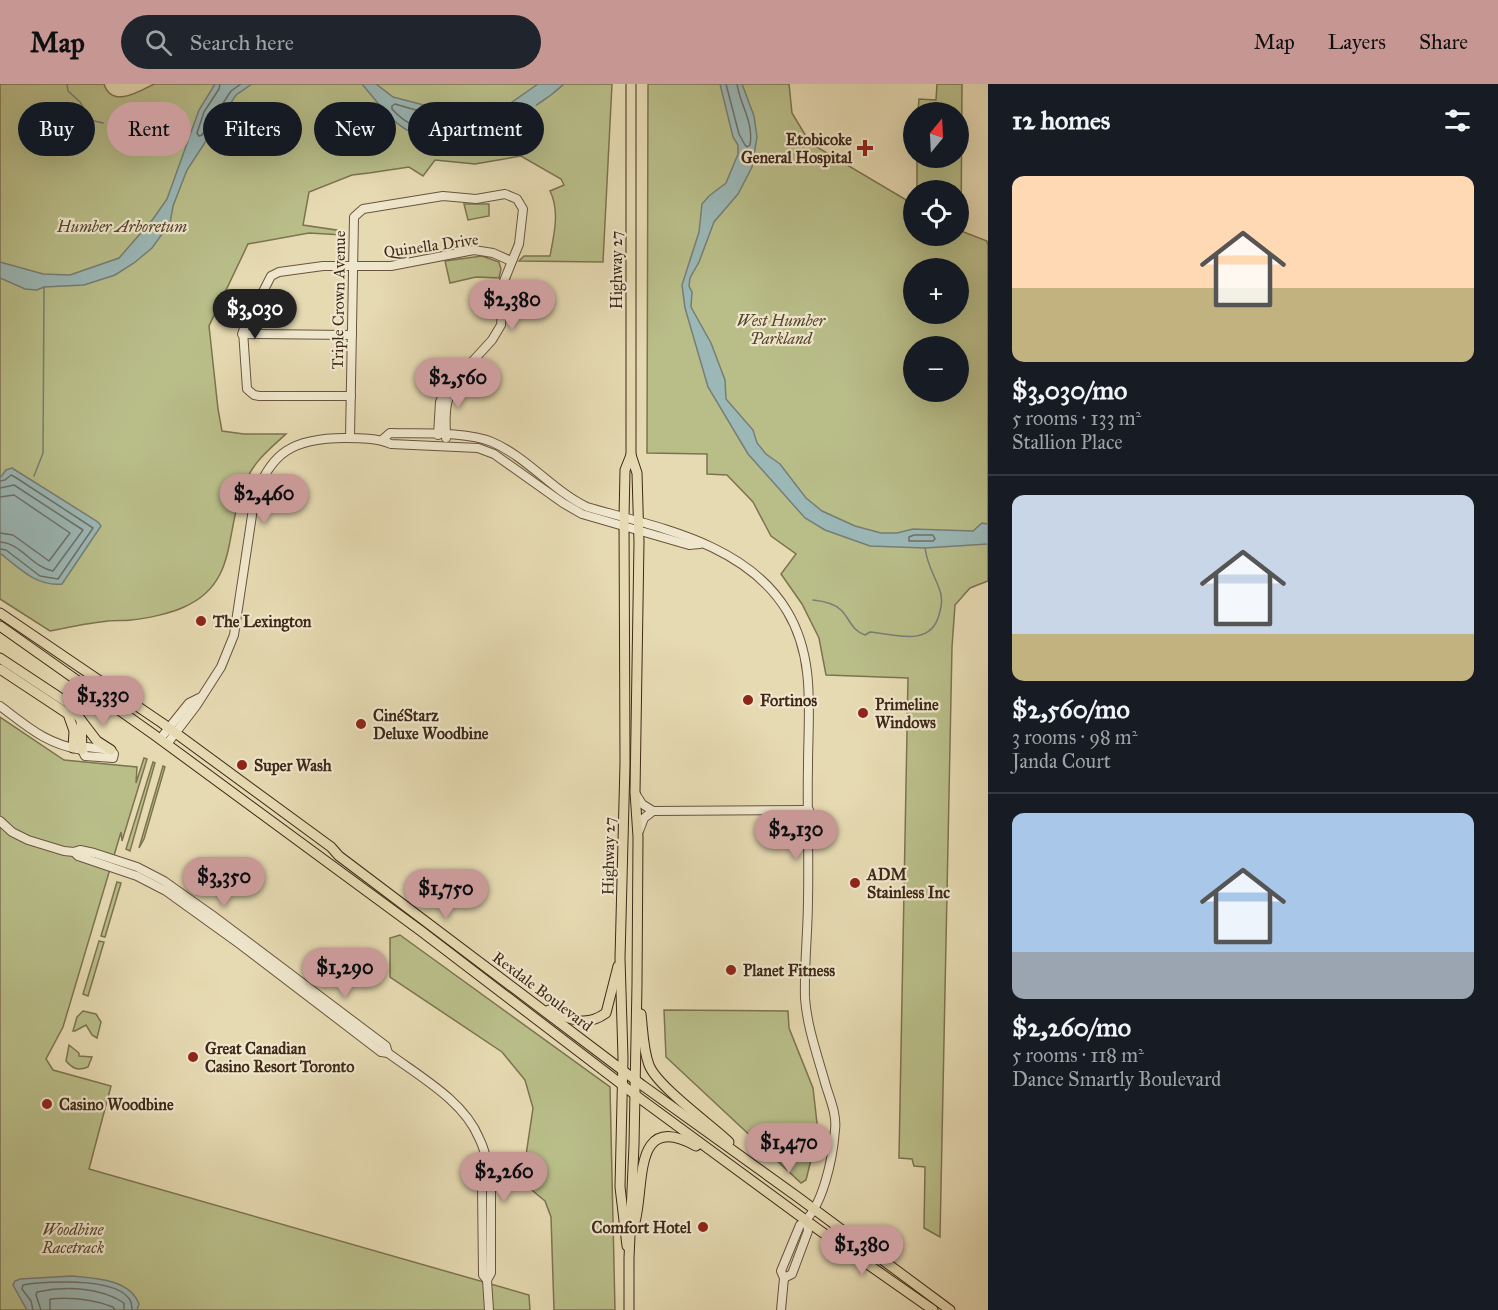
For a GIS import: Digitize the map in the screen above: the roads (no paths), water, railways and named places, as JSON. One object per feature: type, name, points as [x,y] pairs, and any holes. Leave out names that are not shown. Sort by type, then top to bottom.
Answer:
[{"type":"main road","name":"Highway 27","points":[[629,1258],[620,1187],[623,1070],[620,958],[625,752],[624,523],[626,470],[631,455],[631,84]]},
{"type":"main road","name":"Highway 27","points":[[629,1310],[637,984],[638,837],[635,792],[639,527],[637,473],[631,455]]},
{"type":"main road","name":"Rexdale Boulevard","points":[[0,613],[172,731],[331,847],[339,856],[635,1079],[950,1310]]},
{"type":"main road","name":"Rexdale Boulevard","points":[[0,626],[163,741],[635,1094],[807,1221],[933,1310]]},
{"type":"main road","points":[[0,658],[68,703],[97,741],[111,750]]},
{"type":"main road","points":[[0,669],[68,714],[77,749]]},
{"type":"main road","points":[[79,681],[85,677],[87,671]]},
{"type":"main road","points":[[77,749],[81,720]]},
{"type":"main road","points":[[537,1005],[582,1022],[597,1019],[606,1013],[620,958]]},
{"type":"main road","points":[[637,984],[650,1067],[676,1097],[711,1124],[748,1161]]},
{"type":"main road","points":[[631,1236],[639,1211],[642,1164],[649,1146],[659,1138],[671,1136],[715,1153]]},
{"type":"street","name":"Triple Crown Avenue","points":[[350,438],[353,219],[357,213],[363,209],[443,196],[476,199],[505,194],[516,199],[523,212],[519,244],[511,261]]},
{"type":"street","name":"Quinella Drive","points":[[242,334],[267,281],[275,274],[323,266],[391,266],[474,250],[493,253],[511,261]]},
{"type":"street","points":[[446,446],[442,435],[447,401],[459,381],[460,374],[492,340],[501,325],[504,281],[511,261]]},
{"type":"street","points":[[351,396],[254,395],[248,389],[242,334],[352,335]]},
{"type":"street","points":[[382,440],[390,433],[476,437],[492,442],[508,451],[574,501],[624,523]]},
{"type":"street","points":[[163,741],[196,706],[224,662],[234,635],[254,502],[259,484],[267,469],[278,456],[293,446],[321,438],[382,440],[392,444],[478,448],[494,454],[582,514],[639,527],[689,545],[702,544],[729,556],[763,580],[786,610],[798,631],[804,649],[810,690],[805,998],[812,1035],[833,1107],[836,1127],[831,1161],[814,1209],[807,1221],[800,1226],[781,1271],[784,1278],[781,1310]]},
{"type":"street","points":[[531,480],[536,472]]},
{"type":"street","points":[[0,706],[30,730],[54,744],[77,749],[85,756],[108,759],[114,756],[111,750]]},
{"type":"street","points":[[635,792],[642,804],[653,811],[808,810]]},
{"type":"street","points":[[638,837],[644,818],[653,811]]},
{"type":"street","points":[[0,820],[19,836],[57,849],[74,852],[78,856],[137,876],[166,891],[381,1052],[388,1053],[456,1104],[473,1124],[484,1153],[487,1181],[482,1186],[483,1275],[487,1280],[489,1310]]},
{"type":"water","points":[[215,84],[252,84],[236,95],[231,102],[204,102]]},
{"type":"water","points":[[362,84],[376,84],[393,97],[412,102],[408,102],[408,130],[396,122],[396,102],[377,102]]},
{"type":"water","points":[[538,84],[564,84],[541,102],[512,102]]},
{"type":"water","points":[[720,84],[742,84],[754,116],[757,137],[752,167],[738,194],[714,222],[699,262],[690,278],[689,286],[692,292],[691,307],[711,343],[725,380],[726,399],[753,430],[757,443],[766,454],[780,464],[806,498],[822,511],[855,526],[881,533],[897,533],[913,529],[973,531],[982,523],[988,524],[988,544],[925,548],[870,546],[825,530],[805,518],[748,454],[708,387],[685,308],[682,285],[699,232],[702,204],[726,183],[738,154],[738,145],[733,137]]},
{"type":"water","points":[[203,104],[203,146],[187,170],[173,206],[170,223],[152,248],[115,275],[84,285],[44,287],[37,290],[25,289],[0,278],[0,262],[43,274],[70,275],[119,258],[167,199],[182,156],[191,156],[191,132]]},
{"type":"water","points":[[12,468],[101,526],[62,584],[44,583],[36,579],[0,553],[0,478],[6,470]]},
{"type":"water","points":[[72,1276],[110,1281],[128,1289],[139,1304],[137,1310],[27,1310],[13,1285],[20,1279]]},
{"type":"waterway","points":[[67,84],[68,91],[80,102],[89,117],[103,123]]},
{"type":"waterway","points":[[34,476],[43,453],[44,287]]},
{"type":"waterway","points":[[813,600],[838,608],[854,628],[865,635],[870,632],[910,637],[928,632],[939,615],[942,598],[925,548]]},
{"type":"place","name":"Etobicoke General Hospital","points":[[865,148]]},
{"type":"place","name":"The Lexington","points":[[201,621]]},
{"type":"place","name":"Fortinos","points":[[748,700]]},
{"type":"place","name":"Primeline Windows","points":[[863,713]]},
{"type":"place","name":"CinéStarz Deluxe Woodbine","points":[[361,724]]},
{"type":"place","name":"Super Wash","points":[[242,765]]},
{"type":"place","name":"ADM Stainless Inc","points":[[855,883]]},
{"type":"place","name":"Planet Fitness","points":[[731,970]]},
{"type":"place","name":"Great Canadian Casino Resort Toronto","points":[[193,1057]]},
{"type":"place","name":"Casino Woodbine","points":[[47,1104]]},
{"type":"place","name":"Comfort Hotel","points":[[703,1227]]},
{"type":"park label","name":"Humber Arboretum","points":[[122,226]]},
{"type":"park label","name":"West Humber Parkland","points":[[781,329]]},
{"type":"park label","name":"Woodbine Racetrack","points":[[73,1238]]}]
